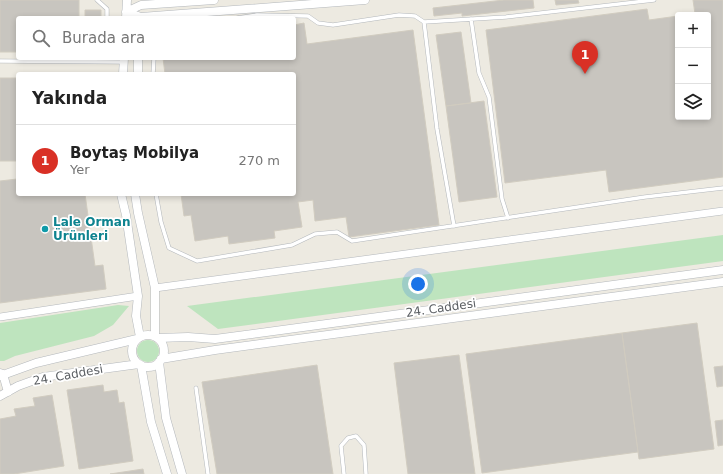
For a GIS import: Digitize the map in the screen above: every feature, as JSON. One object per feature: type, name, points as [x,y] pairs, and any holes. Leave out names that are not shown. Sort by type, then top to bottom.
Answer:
[{"type":"street","points":[[126,15],[127,0]]},
{"type":"street","points":[[126,15],[141,3],[214,0]]},
{"type":"street","points":[[166,16],[365,0]]},
{"type":"street","points":[[141,3],[141,16]]},
{"type":"street","points":[[123,72],[124,60]]},
{"type":"street","points":[[138,60],[138,72]]},
{"type":"street","points":[[121,196],[126,215],[138,296],[136,316],[138,338],[133,346],[132,353],[135,360],[140,364],[152,366],[160,360]]},
{"type":"street","points":[[135,196],[155,288],[156,337],[164,348],[160,360],[166,418],[182,474]]},
{"type":"street","points":[[155,288],[723,211]]},
{"type":"street","name":"24. Caddesi","points":[[156,337],[215,339],[723,270]]},
{"type":"street","name":"24. Caddesi","points":[[160,360],[222,349],[723,282]]},
{"type":"street","points":[[0,317],[138,296]]},
{"type":"street","points":[[138,338],[147,335],[156,337]]},
{"type":"street","name":"24. Caddesi","points":[[1,374],[36,363],[138,338]]},
{"type":"street","points":[[140,364],[150,422],[167,474]]},
{"type":"street","name":"24. Caddesi","points":[[0,396],[4,390],[43,377],[140,364]]},
{"type":"street","points":[[1,374],[4,390]]},
{"type":"lane","points":[[97,0],[107,9],[107,16]]},
{"type":"lane","points":[[250,16],[308,16],[318,23],[333,25],[399,15],[415,16],[424,22],[506,17],[654,0]]},
{"type":"lane","points":[[471,19],[479,73],[488,97],[502,199],[508,218]]},
{"type":"lane","points":[[424,22],[437,129],[454,226]]},
{"type":"lane","points":[[0,61],[124,60]]},
{"type":"lane","points":[[153,72],[154,60]]},
{"type":"lane","points":[[156,196],[161,222],[169,248],[197,261],[292,245],[314,234],[337,232],[352,241],[645,197],[723,188]]},
{"type":"lane","points":[[196,388],[208,474]]},
{"type":"lane","points":[[344,474],[341,446],[348,438],[356,436],[364,445],[366,474]]},
{"type":"green space","points":[[723,235],[723,261],[218,329],[187,306]]},
{"type":"green space","points":[[118,305],[129,306],[113,325],[94,336],[0,361],[0,323]]},
{"type":"green space","points":[[144,340],[152,340],[159,347],[159,355],[152,362],[144,362],[137,355],[137,347]]},
{"type":"building","points":[[0,0],[79,0],[79,16],[16,16],[16,52],[0,52]]},
{"type":"building","points":[[504,0],[533,0],[534,8],[462,16],[462,13],[434,16],[433,8]]},
{"type":"building","points":[[555,0],[578,0],[579,3],[556,5]]},
{"type":"building","points":[[693,0],[723,0],[723,177],[609,192],[606,170],[505,183],[486,30],[647,9],[649,20],[675,16],[675,120],[711,120],[711,12],[695,12]]},
{"type":"building","points":[[85,10],[101,10],[101,16],[85,16]]},
{"type":"building","points":[[304,23],[307,44],[413,30],[439,225],[349,237],[346,217],[315,221],[313,200],[298,202],[302,227],[274,231],[275,238],[229,244],[228,236],[195,241],[191,215],[184,216],[181,196],[296,196],[296,72],[165,72],[163,60],[296,60],[296,25]]},
{"type":"building","points":[[461,32],[471,103],[446,106],[436,35]]},
{"type":"building","points":[[0,78],[16,78],[16,161],[0,161]]},
{"type":"building","points":[[484,101],[497,197],[459,202],[446,106]]},
{"type":"building","name":"Lale Orman Ürünleri","points":[[16,179],[16,196],[85,196],[95,266],[103,265],[106,289],[0,303],[0,181]]},
{"type":"building","points":[[697,323],[714,449],[639,459],[622,333]]},
{"type":"building","points":[[622,333],[638,452],[482,473],[466,354]]},
{"type":"building","points":[[459,355],[475,474],[408,474],[394,363]]},
{"type":"building","points":[[317,365],[333,474],[217,474],[202,382]]},
{"type":"building","points":[[723,366],[723,386],[717,387],[714,367]]},
{"type":"building","points":[[103,385],[104,392],[117,390],[119,403],[124,402],[133,461],[79,469],[67,390]]},
{"type":"building","points":[[52,395],[64,466],[14,474],[0,474],[0,419],[16,416],[14,409],[35,406],[33,398]]},
{"type":"building","points":[[723,420],[723,445],[718,446],[715,421]]},
{"type":"building","points":[[143,469],[144,474],[110,474]]},
{"type":"place","name":"Boytaş Mobilya","points":[[585,74]]},
{"type":"place","name":"Lale Orman Ürünleri","points":[[45,229]]}]
